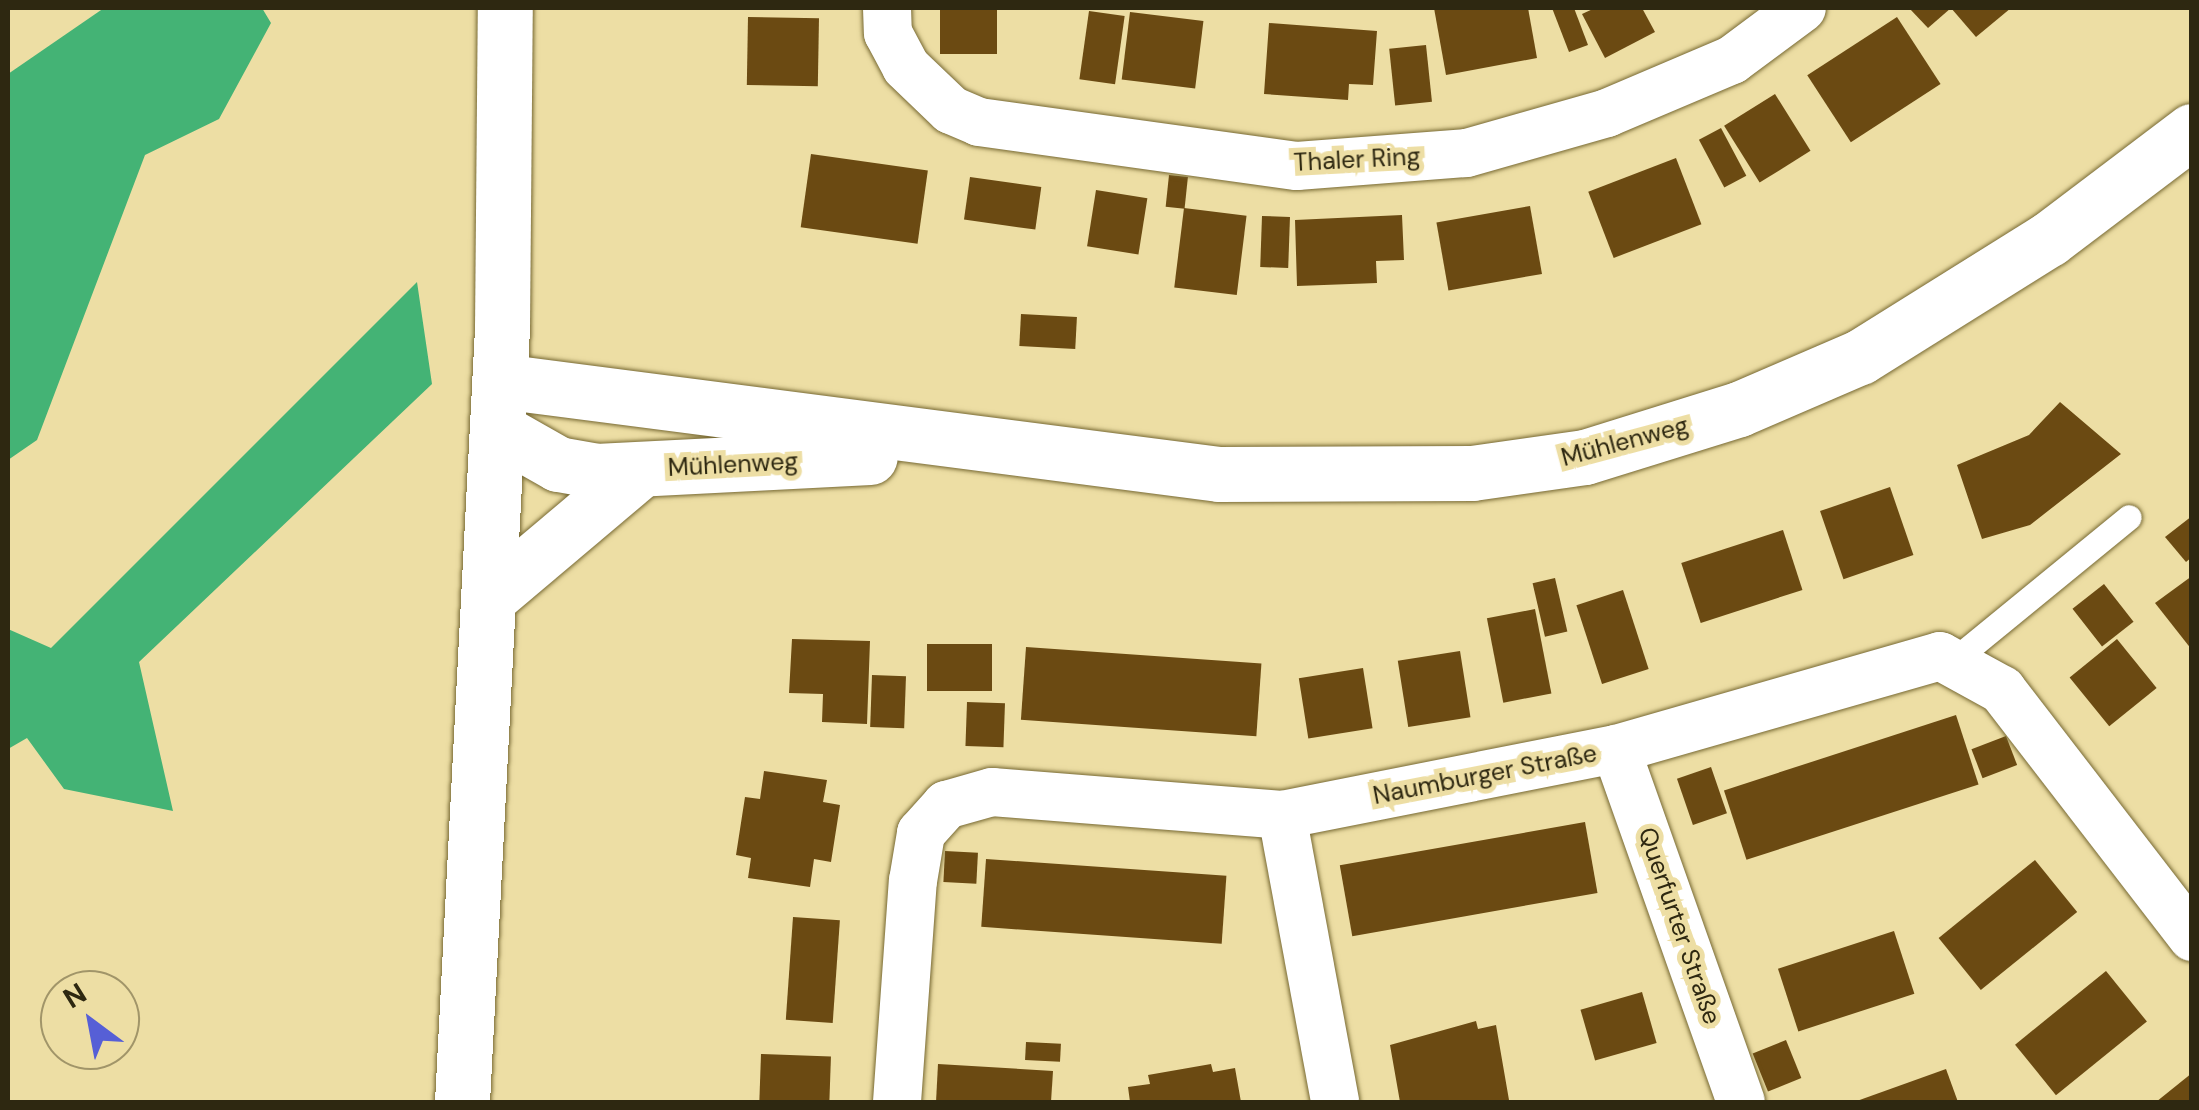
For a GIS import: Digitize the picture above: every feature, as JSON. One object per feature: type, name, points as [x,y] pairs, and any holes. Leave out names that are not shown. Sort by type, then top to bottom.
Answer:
[{"type":"street","points":[[462,1102],[499,406],[506,8]]},
{"type":"street","name":"Thaler Ring","points":[[887,8],[888,33],[906,67],[951,110],[979,122],[1296,166],[1467,153],[1607,113],[1732,60],[1802,8]]},
{"type":"street","name":"Mühlenweg","points":[[499,406],[977,448],[1219,474],[1472,473],[1585,457],[1783,393],[1876,348],[2034,250],[2192,130]]},
{"type":"street","name":"Mühlenweg","points":[[499,406],[558,464],[639,471],[977,448]]},
{"type":"street","points":[[490,597],[639,471]]},
{"type":"street","points":[[1953,661],[2002,690],[2192,937]]},
{"type":"street","name":"Naumburger Straße","points":[[897,1102],[918,849],[946,805],[992,792],[1282,815],[1616,749],[1895,662],[1953,661]]},
{"type":"street","name":"Querfurter Straße","points":[[1616,749],[1741,1102]]},
{"type":"street","points":[[1282,815],[1335,1102]]},
{"type":"lane","points":[[1953,661],[2129,517]]},
{"type":"green space","points":[[104,8],[262,8],[271,23],[219,119],[145,155],[37,440],[8,460],[8,74]]},
{"type":"green space","points":[[417,282],[432,384],[139,662],[173,811],[64,789],[27,738],[8,749],[8,629],[51,648]]},
{"type":"building","points":[[940,8],[997,8],[997,54],[940,54]]},
{"type":"building","points":[[1434,8],[1528,8],[1537,58],[1446,75]]},
{"type":"building","points":[[1552,8],[1574,8],[1588,45],[1569,52]]},
{"type":"building","points":[[1595,8],[1642,8],[1655,32],[1605,58],[1582,14]]},
{"type":"building","points":[[1909,8],[1951,8],[1928,28]]},
{"type":"building","points":[[1951,8],[2011,8],[1976,37]]},
{"type":"building","points":[[1089,11],[1125,16],[1115,84],[1079,79]]},
{"type":"building","points":[[1130,12],[1203,21],[1195,89],[1122,79]]},
{"type":"building","points":[[748,17],[819,18],[818,86],[747,85]]},
{"type":"building","points":[[1897,17],[1941,84],[1851,142],[1807,75]]},
{"type":"building","points":[[1269,23],[1377,31],[1373,85],[1349,84],[1348,100],[1264,94]]},
{"type":"building","points":[[1426,45],[1432,102],[1395,106],[1389,49]]},
{"type":"building","points":[[1775,94],[1811,151],[1760,183],[1724,126]]},
{"type":"building","points":[[1721,128],[1746,176],[1724,187],[1699,140]]},
{"type":"building","points":[[811,154],[928,170],[918,244],[801,227]]},
{"type":"building","points":[[1676,158],[1701,224],[1614,258],[1588,192]]},
{"type":"building","points":[[1169,175],[1188,177],[1185,209],[1166,207]]},
{"type":"building","points":[[970,177],[1041,187],[1035,230],[964,220]]},
{"type":"building","points":[[1096,190],[1147,198],[1138,254],[1087,246]]},
{"type":"building","points":[[1530,206],[1542,274],[1448,290],[1436,222]]},
{"type":"building","points":[[1184,208],[1247,216],[1237,295],[1174,287]]},
{"type":"building","points":[[1402,215],[1404,260],[1376,261],[1377,283],[1297,286],[1295,220]]},
{"type":"building","points":[[1262,216],[1290,217],[1288,268],[1260,267]]},
{"type":"building","points":[[1021,314],[1077,317],[1075,349],[1019,346]]},
{"type":"building","points":[[2060,402],[2121,454],[2030,525],[1982,539],[1957,465],[2029,435]]},
{"type":"building","points":[[1890,487],[1913,555],[1843,579],[1820,511]]},
{"type":"building","points":[[2192,516],[2192,557],[2186,562],[2165,537]]},
{"type":"building","points":[[1783,530],[1802,590],[1701,623],[1681,563]]},
{"type":"building","points":[[2192,576],[2192,650],[2155,603]]},
{"type":"building","points":[[1555,578],[1567,632],[1545,637],[1533,583]]},
{"type":"building","points":[[2104,584],[2134,622],[2102,646],[2072,609]]},
{"type":"building","points":[[1623,590],[1649,669],[1602,684],[1576,605]]},
{"type":"building","points":[[1535,609],[1551,693],[1503,703],[1487,618]]},
{"type":"building","points":[[792,639],[870,641],[867,724],[822,722],[823,694],[789,693]]},
{"type":"building","points":[[2117,639],[2157,688],[2109,726],[2070,677]]},
{"type":"building","points":[[927,644],[992,644],[992,691],[927,691]]},
{"type":"building","points":[[1026,647],[1261,663],[1256,736],[1021,720]]},
{"type":"building","points":[[1460,651],[1470,717],[1408,727],[1398,661]]},
{"type":"building","points":[[1363,668],[1373,728],[1308,738],[1299,678]]},
{"type":"building","points":[[872,675],[906,676],[904,728],[870,727]]},
{"type":"building","points":[[967,702],[1005,703],[1003,747],[965,746]]},
{"type":"building","points":[[1956,715],[1979,784],[1747,860],[1724,790]]},
{"type":"building","points":[[2006,736],[2017,765],[1983,778],[1971,749]]},
{"type":"building","points":[[1711,767],[1727,813],[1693,825],[1677,779]]},
{"type":"building","points":[[764,771],[827,780],[823,802],[840,805],[831,862],[814,859],[810,887],[748,878],[751,858],[736,855],[745,797],[760,799]]},
{"type":"building","points":[[1585,822],[1598,893],[1352,936],[1340,865]]},
{"type":"building","points":[[945,851],[978,853],[976,884],[943,882]]},
{"type":"building","points":[[986,859],[1226,876],[1222,944],[981,927]]},
{"type":"building","points":[[2035,860],[2077,912],[1981,990],[1939,938]]},
{"type":"building","points":[[793,917],[840,920],[833,1023],[786,1020]]},
{"type":"building","points":[[1894,931],[1914,994],[1798,1031],[1778,969]]},
{"type":"building","points":[[2106,971],[2147,1022],[2056,1095],[2015,1045]]},
{"type":"building","points":[[1642,992],[1657,1043],[1595,1061],[1580,1010]]},
{"type":"building","points":[[1476,1021],[1478,1029],[1496,1025],[1509,1100],[1400,1102],[1390,1045]]},
{"type":"building","points":[[1786,1040],[1801,1078],[1768,1092],[1753,1053]]},
{"type":"building","points":[[1026,1042],[1061,1044],[1060,1062],[1025,1060]]},
{"type":"building","points":[[761,1054],[831,1056],[829,1102],[759,1102]]},
{"type":"building","points":[[938,1064],[1053,1071],[1051,1102],[936,1102]]},
{"type":"building","points":[[1211,1064],[1213,1072],[1235,1068],[1241,1102],[1130,1102],[1128,1087],[1150,1084],[1148,1075]]},
{"type":"building","points":[[1946,1069],[1958,1102],[1854,1102]]},
{"type":"building","points":[[2192,1073],[2192,1102],[2156,1102]]}]
